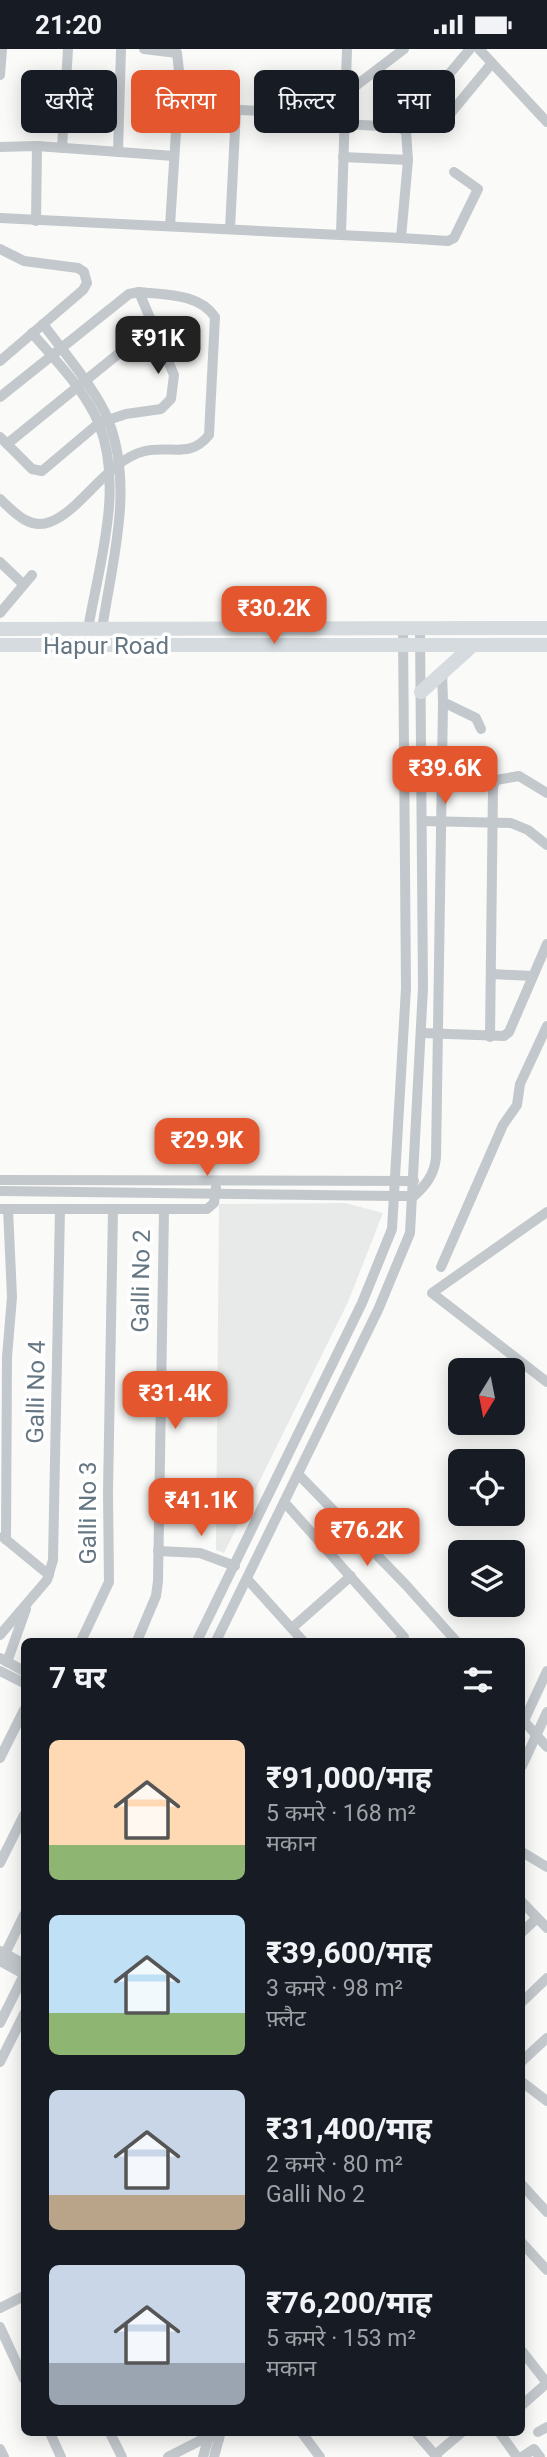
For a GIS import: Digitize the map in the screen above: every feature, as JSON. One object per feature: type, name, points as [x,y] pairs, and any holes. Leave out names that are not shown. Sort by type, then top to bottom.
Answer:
[{"type":"main road","name":"Hapur Road","points":[[0,629],[547,628]]},
{"type":"main road","name":"Hapur Road","points":[[0,645],[547,645]]},
{"type":"main road","points":[[421,692],[472,646]]},
{"type":"street","points":[[0,75],[2,49]]},
{"type":"street","points":[[62,148],[68,49]]},
{"type":"street","points":[[118,152],[121,49]]},
{"type":"street","points":[[144,49],[177,53],[179,70]]},
{"type":"street","points":[[346,70],[347,49]]},
{"type":"street","points":[[359,83],[404,49]]},
{"type":"street","points":[[452,70],[470,49]]},
{"type":"street","points":[[479,49],[547,122]]},
{"type":"street","points":[[455,109],[492,63]]},
{"type":"street","points":[[359,122],[404,129],[408,138],[401,238]]},
{"type":"street","points":[[170,226],[176,133]]},
{"type":"street","points":[[230,229],[235,133]]},
{"type":"street","points":[[341,234],[344,133]]},
{"type":"street","points":[[36,221],[37,146]]},
{"type":"street","points":[[0,147],[37,146],[174,156]]},
{"type":"street","points":[[343,157],[408,160]]},
{"type":"street","points":[[0,218],[448,241],[454,238],[478,189],[454,172]]},
{"type":"street","points":[[0,249],[15,259],[70,266],[84,272],[86,286],[0,361]]},
{"type":"street","points":[[139,292],[154,325],[174,375],[171,399],[161,409],[126,414],[104,422],[42,471],[32,469],[4,440],[154,325]]},
{"type":"street","points":[[0,397],[129,294],[139,292],[189,298],[207,305],[215,317],[209,435],[192,450],[145,451],[118,463],[51,522],[35,524],[18,517],[0,499]]},
{"type":"street","points":[[43,324],[56,352],[80,383],[104,422],[118,463],[121,503],[111,568],[95,629]]},
{"type":"street","points":[[32,333],[56,352]]},
{"type":"street","points":[[95,629],[99,566],[110,499],[104,422]]},
{"type":"street","points":[[0,562],[23,584]]},
{"type":"street","points":[[99,566],[111,568]]},
{"type":"street","points":[[0,613],[32,575]]},
{"type":"street","points":[[199,1638],[383,1255],[392,1230],[397,1181],[406,988],[403,628]]},
{"type":"street","points":[[218,1638],[286,1504],[407,1244],[414,1196],[421,1033],[420,628]]},
{"type":"street","points":[[0,1191],[414,1196],[430,1177],[436,1159],[442,671]]},
{"type":"street","points":[[443,702],[476,718],[481,729]]},
{"type":"street","points":[[490,1037],[496,780],[519,776],[547,793]]},
{"type":"street","points":[[422,821],[518,825],[547,845]]},
{"type":"street","points":[[421,1033],[504,1036],[509,1032],[547,944]]},
{"type":"street","points":[[491,974],[533,976]]},
{"type":"street","points":[[441,1267],[503,1125],[517,1105],[520,1084],[547,1026]]},
{"type":"street","points":[[0,1180],[414,1181]]},
{"type":"street","points":[[0,1635],[50,1575],[3,1537],[7,1357],[12,1297],[4,1209],[206,1209],[214,1203],[216,1181]]},
{"type":"street","name":"Galli No 4","points":[[50,1575],[53,1560],[60,1209]]},
{"type":"street","name":"Galli No 3","points":[[82,1638],[109,1582],[113,1210]]},
{"type":"street","name":"Galli No 2","points":[[138,1638],[156,1597],[164,1210]]},
{"type":"street","points":[[547,1212],[432,1293],[547,1382]]},
{"type":"street","points":[[299,1475],[453,1638]]},
{"type":"street","points":[[286,1504],[403,1638]]},
{"type":"street","points":[[158,1551],[200,1553],[235,1566]]},
{"type":"street","points":[[292,1628],[351,1576]]},
{"type":"street","points":[[248,1580],[300,1638]]},
{"type":"street","points":[[3,1664],[29,1601]]},
{"type":"street","points":[[3,1664],[21,1670]]},
{"type":"street","points":[[3,1664],[21,1680]]},
{"type":"street","points":[[525,1716],[547,1671]]},
{"type":"street","points":[[525,1759],[547,1712]]},
{"type":"street","points":[[0,1758],[21,1716]]},
{"type":"street","points":[[525,1725],[547,1747]]},
{"type":"street","points":[[0,1863],[21,1821]]},
{"type":"street","points":[[525,1854],[547,1867]]},
{"type":"street","points":[[525,1905],[547,1928]]},
{"type":"street","points":[[525,1929],[537,1918]]},
{"type":"street","points":[[3,1952],[21,1920]]},
{"type":"street","points":[[3,1952],[21,1962]]},
{"type":"street","points":[[3,1952],[21,1972]]},
{"type":"street","points":[[525,1999],[547,1978]]},
{"type":"street","points":[[0,2023],[21,1981]]},
{"type":"street","points":[[0,2062],[21,2020]]},
{"type":"street","points":[[525,2058],[547,2038]]},
{"type":"street","points":[[525,2084],[547,2101]]},
{"type":"street","points":[[525,2189],[547,2212]]},
{"type":"street","points":[[525,2246],[547,2270]]},
{"type":"street","points":[[0,2308],[21,2298]]},
{"type":"street","points":[[0,2327],[21,2372]]},
{"type":"street","points":[[525,2355],[547,2383],[525,2402]]},
{"type":"street","points":[[51,2436],[61,2457]]},
{"type":"street","points":[[112,2436],[122,2457]]},
{"type":"street","points":[[169,2457],[213,2436]]},
{"type":"street","points":[[203,2457],[214,2436]]},
{"type":"street","points":[[214,2457],[215,2436]]},
{"type":"street","points":[[304,2436],[320,2457]]},
{"type":"street","points":[[419,2436],[436,2456],[458,2436]]},
{"type":"street","points":[[502,2436],[519,2457],[534,2449],[540,2457]]},
{"type":"street","points":[[0,2449],[4,2457]]},
{"type":"shaded area","points":[[345,1203],[383,1213],[348,1302],[224,1553],[216,1550],[219,1204]]}]
